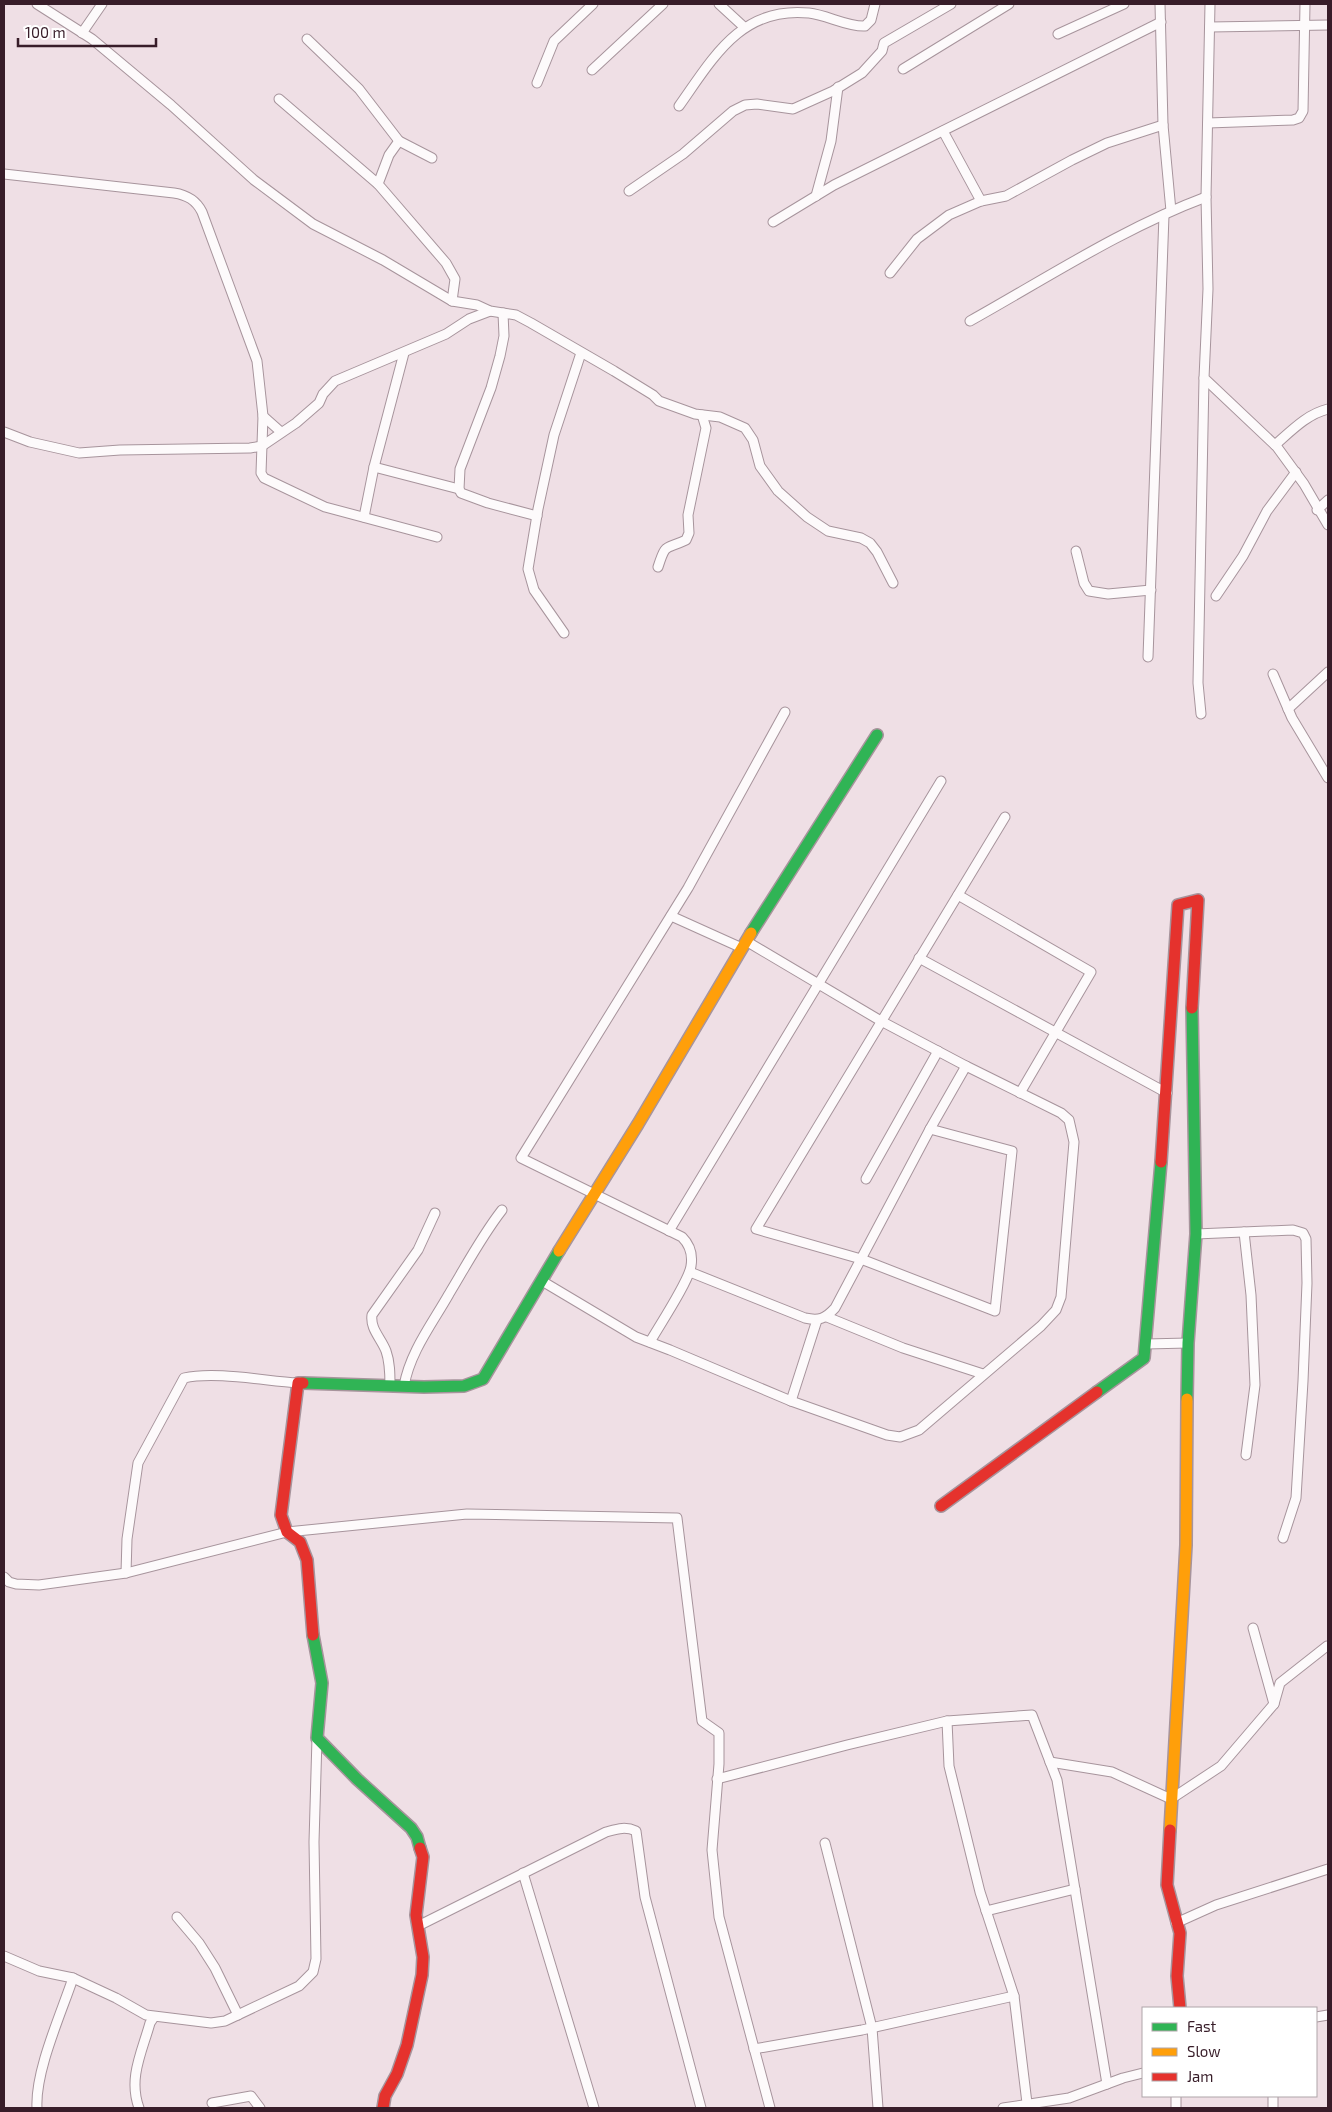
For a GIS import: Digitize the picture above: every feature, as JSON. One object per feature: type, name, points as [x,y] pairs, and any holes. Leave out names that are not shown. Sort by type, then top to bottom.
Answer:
[{"type":"street","points":[[37,4],[82,32],[171,105],[254,180],[313,224],[383,260],[452,300],[524,319],[653,395],[659,401],[695,414],[720,417],[745,428],[752,440],[760,466],[778,490],[807,517],[828,531],[861,538],[870,543],[877,552],[893,583]]},
{"type":"street","points":[[82,32],[102,4]]},
{"type":"street","points":[[537,83],[554,41],[593,4]]},
{"type":"street","points":[[592,70],[663,4]]},
{"type":"street","points":[[719,4],[744,27]]},
{"type":"street","points":[[679,106],[720,48],[744,27],[775,15],[793,12],[824,15],[858,26],[865,26],[871,20],[875,4]]},
{"type":"street","points":[[629,191],[683,154],[733,111],[745,105],[757,104],[793,109],[838,88],[862,73],[882,51],[884,43],[951,4]]},
{"type":"street","points":[[903,69],[1009,4]]},
{"type":"street","points":[[1058,34],[1124,4]]},
{"type":"street","points":[[1148,657],[1167,213],[1160,4]]},
{"type":"street","points":[[1201,714],[1198,683],[1204,378],[1208,289],[1206,197],[1210,4]]},
{"type":"street","points":[[1208,123],[1293,120],[1299,118],[1303,111],[1305,4]]},
{"type":"street","points":[[774,222],[834,185],[1161,22]]},
{"type":"street","points":[[1210,27],[1328,25]]},
{"type":"street","points":[[307,39],[359,90],[399,141],[432,158]]},
{"type":"street","points":[[816,196],[831,141],[838,88]]},
{"type":"street","points":[[279,99],[378,184],[446,263],[455,278],[452,300]]},
{"type":"street","points":[[890,273],[917,239],[949,215],[981,201],[1006,196],[1107,143],[1163,125]]},
{"type":"street","points":[[943,130],[981,201]]},
{"type":"street","points":[[378,184],[389,155],[399,141]]},
{"type":"street","points":[[4,174],[184,195],[198,205],[257,361],[263,416],[261,473],[264,478],[325,507],[437,537]]},
{"type":"street","points":[[970,321],[1112,240],[1167,213],[1206,197]]},
{"type":"street","points":[[4,432],[30,442],[79,453],[120,450],[250,448],[262,446],[308,414],[319,403],[323,394],[335,381],[404,353],[446,334],[469,318],[490,311]]},
{"type":"street","points":[[459,490],[460,469],[491,388],[500,356],[504,336],[503,313]]},
{"type":"street","points":[[364,517],[374,467],[404,353]]},
{"type":"street","points":[[564,633],[544,606],[530,578],[528,569],[554,435],[581,353]]},
{"type":"street","points":[[1204,378],[1275,445],[1296,472],[1328,525]]},
{"type":"street","points":[[1275,445],[1302,422],[1320,411],[1328,409]]},
{"type":"street","points":[[658,567],[664,550],[670,545],[686,540],[689,533],[688,515],[706,428],[702,415]]},
{"type":"street","points":[[263,416],[281,432]]},
{"type":"street","points":[[374,467],[459,490],[488,503],[537,516]]},
{"type":"street","points":[[1216,596],[1243,556],[1267,511],[1296,472]]},
{"type":"street","points":[[1318,510],[1328,500]]},
{"type":"street","points":[[1076,551],[1084,583],[1089,591],[1095,594],[1108,594],[1150,590]]},
{"type":"street","points":[[1288,709],[1328,672]]},
{"type":"street","points":[[1272,674],[1288,709],[1328,778]]},
{"type":"street","points":[[650,1342],[690,1272],[692,1253],[688,1244],[682,1237],[521,1158],[671,916],[786,712]]},
{"type":"street","points":[[126,1573],[127,1539],[138,1463],[184,1378],[192,1376],[221,1377],[298,1383],[390,1386],[464,1386],[484,1379],[569,1234],[744,945],[876,735]]},
{"type":"street","points":[[669,1231],[941,781]]},
{"type":"street","points":[[930,1129],[1012,1151],[994,1311],[861,1259],[756,1229],[1006,817]]},
{"type":"street","points":[[958,894],[1091,972],[1020,1092]]},
{"type":"street","points":[[941,1506],[1144,1358],[1167,1093],[1175,928],[1178,905],[1198,900],[1192,1002],[1196,1234],[1188,1343],[1186,1545],[1167,1885],[1180,1934],[1177,1976],[1180,2007]]},
{"type":"street","points":[[542,1281],[636,1338],[650,1342],[791,1401],[900,1437],[919,1430],[1050,1318],[1058,1303],[1063,1282],[1074,1142],[1069,1120],[1061,1113],[881,1021],[818,984],[744,945],[671,916]]},
{"type":"street","points":[[920,958],[1167,1093]]},
{"type":"street","points":[[866,1179],[938,1051]]},
{"type":"street","points":[[690,1272],[794,1314],[818,1320],[827,1317],[835,1308],[930,1129],[966,1066]]},
{"type":"street","points":[[404,1386],[407,1370],[419,1343],[484,1235],[502,1210]]},
{"type":"street","points":[[390,1386],[388,1358],[380,1339],[372,1327],[372,1315],[418,1250],[435,1213]]},
{"type":"street","points":[[1196,1234],[1293,1230],[1303,1233],[1306,1239],[1307,1283],[1296,1498],[1284,1538]]},
{"type":"street","points":[[1244,1232],[1255,1385],[1246,1455]]},
{"type":"street","points":[[827,1317],[903,1348],[983,1374]]},
{"type":"street","points":[[791,1401],[818,1320]]},
{"type":"street","points":[[1146,1344],[1188,1343]]},
{"type":"street","points":[[4,1956],[39,1970],[74,1978],[146,2015],[211,2023],[225,2021],[299,1986],[313,1972],[316,1959],[314,1842],[316,1828],[317,1738],[322,1683],[314,1640],[307,1560],[300,1542],[287,1532],[283,1525],[281,1514],[298,1383]]},
{"type":"street","points":[[4,1577],[16,1584],[39,1585],[126,1573],[287,1532],[467,1514],[677,1518],[702,1722],[719,1733],[718,1779],[712,1850],[719,1917],[770,2108]]},
{"type":"street","points":[[1253,1628],[1274,1704]]},
{"type":"street","points":[[1171,1799],[1221,1766],[1274,1704],[1280,1683],[1328,1646]]},
{"type":"street","points":[[718,1779],[847,1744],[947,1722],[1032,1715],[1057,1780],[1107,2084]]},
{"type":"street","points":[[947,1722],[949,1766],[986,1912],[1014,1996],[1027,2103]]},
{"type":"street","points":[[317,1738],[357,1780],[407,1824],[418,1837],[423,1857],[417,1909],[423,1957],[422,1975],[407,2045],[397,2074],[385,2096],[383,2108]]},
{"type":"street","points":[[1050,1762],[1112,1772],[1171,1799]]},
{"type":"street","points":[[418,1926],[606,1832],[628,1828],[636,1831],[645,1897],[702,2108]]},
{"type":"street","points":[[825,1843],[872,2028],[878,2108]]},
{"type":"street","points":[[1176,1923],[1216,1905],[1328,1869]]},
{"type":"street","points":[[523,1873],[594,2108]]},
{"type":"street","points":[[986,1912],[1075,1889]]},
{"type":"street","points":[[177,1917],[215,1968],[238,2014]]},
{"type":"street","points":[[37,2108],[44,2065],[74,1978]]},
{"type":"street","points":[[754,2049],[872,2028],[1014,1996]]},
{"type":"street","points":[[138,2108],[133,2087],[134,2077],[150,2023],[154,2017]]},
{"type":"street","points":[[1003,2108],[1069,2098],[1142,2073]]},
{"type":"street","points":[[212,2103],[252,2096],[260,2108]]},
{"type":"traffic: fast","points":[[751,933],[877,735]]},
{"type":"traffic: fast","points":[[1187,1399],[1188,1343],[1196,1234],[1192,1008]]},
{"type":"traffic: fast","points":[[1097,1392],[1144,1358],[1161,1162]]},
{"type":"traffic: fast","points":[[303,1383],[424,1387],[464,1386],[483,1379],[559,1251]]},
{"type":"traffic: fast","points":[[313,1635],[322,1683],[317,1738],[357,1779],[411,1828],[417,1837],[420,1848]]},
{"type":"traffic: slow","points":[[559,1251],[638,1124],[751,933]]},
{"type":"traffic: slow","points":[[1170,1830],[1186,1545],[1187,1399]]},
{"type":"traffic: jam","points":[[1161,1162],[1178,905],[1198,900],[1192,1008]]},
{"type":"traffic: jam","points":[[303,1383],[298,1383],[281,1515],[287,1532],[300,1542],[307,1560],[313,1635]]},
{"type":"traffic: jam","points":[[941,1506],[1097,1392]]},
{"type":"traffic: jam","points":[[1170,1830],[1167,1885],[1180,1933],[1177,1976],[1180,2007]]},
{"type":"traffic: jam","points":[[383,2108],[385,2096],[397,2074],[407,2045],[422,1975],[423,1957],[416,1915],[423,1857],[420,1848]]}]
